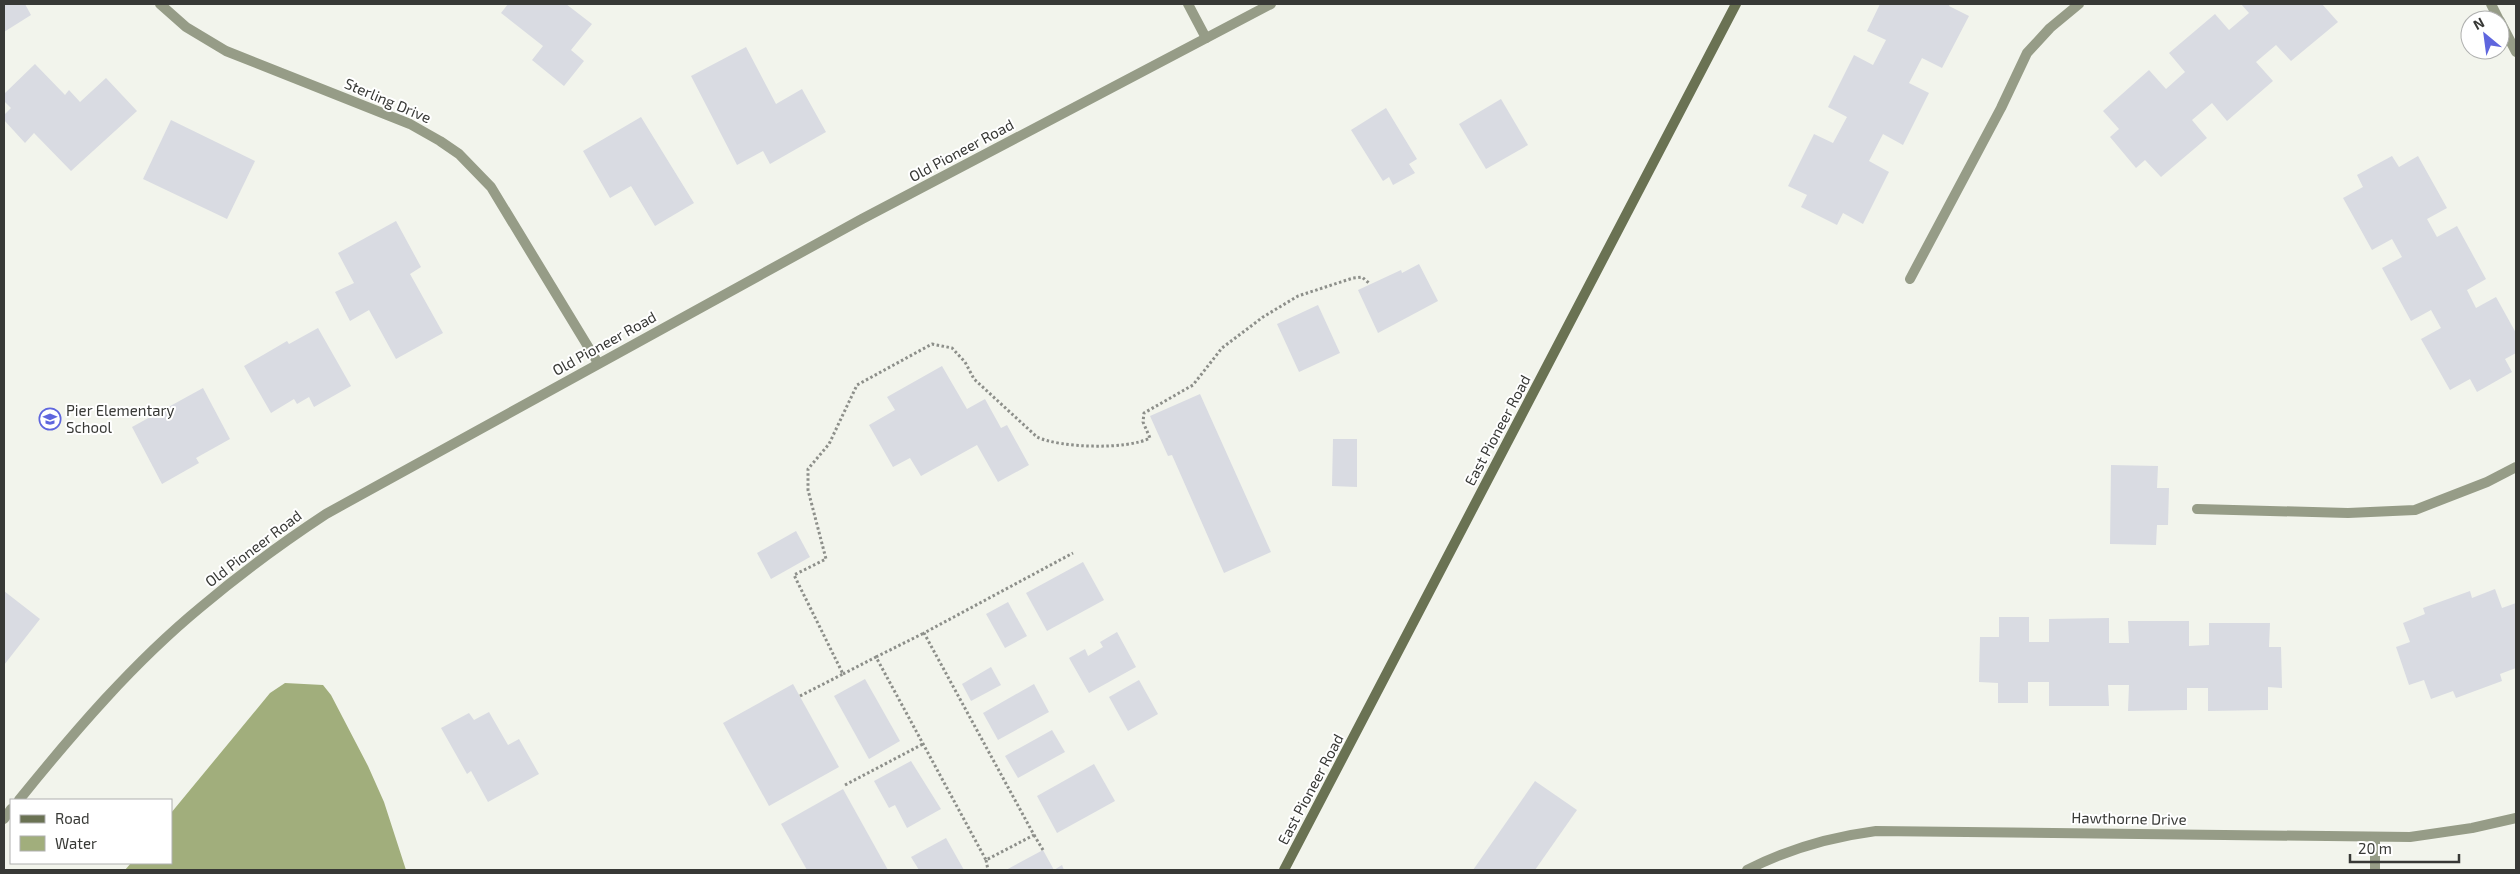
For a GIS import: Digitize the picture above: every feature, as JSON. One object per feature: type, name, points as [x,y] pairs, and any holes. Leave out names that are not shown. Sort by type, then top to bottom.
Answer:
[{"type":"main road","name":"East Pioneer Road","points":[[1284,870],[1736,4]]},
{"type":"street","name":"Sterling Drive","points":[[160,4],[186,27],[226,51],[410,124],[458,154],[491,187],[598,363]]},
{"type":"street","points":[[1188,4],[1206,38]]},
{"type":"street","name":"Old Pioneer Road","points":[[20,799],[122,681],[146,658],[200,608],[267,553],[326,514],[862,219],[1272,4]]},
{"type":"street","points":[[1910,280],[2000,108],[2026,53],[2050,28],[2080,4]]},
{"type":"street","points":[[2510,40],[2516,52]]},
{"type":"street","points":[[2197,509],[2348,512],[2416,510],[2487,482],[2516,466]]},
{"type":"street","name":"Hawthorne Drive","points":[[1747,870],[1789,851],[1821,841],[1876,831],[2410,837],[2472,828],[2516,818]]},
{"type":"street","points":[[2375,836],[2375,870]]},
{"type":"path","points":[[843,674],[794,576],[826,559],[808,490],[808,469],[829,444],[857,385],[924,347],[941,344],[952,348],[965,362],[974,379],[1037,436],[1048,442],[1061,444],[1141,442],[1150,438],[1143,422],[1144,413],[1193,385],[1222,348],[1263,317],[1298,296],[1318,289],[1362,277],[1370,284]]},
{"type":"path","points":[[800,696],[924,633],[1072,553]]},
{"type":"path","points":[[924,633],[1043,850]]},
{"type":"path","points":[[876,657],[986,860],[988,870]]},
{"type":"path","points":[[846,785],[923,744]]},
{"type":"path","points":[[986,860],[1034,835]]},
{"type":"water","points":[[285,683],[323,685],[331,695],[368,766],[384,802],[406,870],[125,870],[130,864],[172,864],[172,812],[270,693]]},
{"type":"building","points":[[4,4],[25,4],[31,15],[4,32]]},
{"type":"building","points":[[508,4],[566,4],[592,24],[571,50],[584,61],[564,86],[532,60],[543,46],[501,13]]},
{"type":"building","points":[[1880,4],[1950,4],[1949,6],[1969,16],[1942,68],[1922,58],[1909,83],[1929,93],[1903,145],[1883,134],[1869,161],[1889,172],[1863,224],[1843,213],[1837,225],[1801,207],[1807,195],[1788,186],[1814,134],[1833,143],[1847,117],[1828,107],[1854,55],[1873,65],[1886,40],[1867,31]]},
{"type":"building","points":[[2241,4],[2322,4],[2338,22],[2291,61],[2276,45],[2256,62],[2273,81],[2227,121],[2212,103],[2192,120],[2207,138],[2161,177],[2145,160],[2136,168],[2110,137],[2119,129],[2103,111],[2149,70],[2166,89],[2185,72],[2169,53],[2215,14],[2229,30],[2249,13]]},
{"type":"building","points":[[746,47],[776,104],[802,89],[826,132],[770,164],[763,151],[737,165],[691,76]]},
{"type":"building","points":[[35,64],[65,95],[69,90],[80,102],[106,78],[137,111],[71,171],[34,133],[25,143],[4,120],[4,115],[11,108],[4,101],[4,94]]},
{"type":"building","points":[[1501,99],[1528,145],[1486,169],[1459,124]]},
{"type":"building","points":[[1386,108],[1417,159],[1409,164],[1415,173],[1393,185],[1389,177],[1383,181],[1351,130]]},
{"type":"building","points":[[641,117],[694,203],[655,226],[631,186],[610,198],[583,151]]},
{"type":"building","points":[[171,120],[255,161],[227,219],[143,179]]},
{"type":"building","points":[[2392,156],[2399,167],[2418,156],[2447,208],[2427,219],[2437,237],[2457,226],[2486,279],[2467,290],[2476,308],[2496,297],[2516,333],[2516,353],[2505,359],[2512,372],[2477,392],[2470,379],[2450,390],[2421,339],[2441,328],[2431,310],[2411,321],[2382,268],[2402,257],[2392,239],[2372,250],[2343,198],[2363,187],[2357,175]]},
{"type":"building","points":[[396,221],[421,267],[410,274],[443,333],[396,359],[369,310],[350,321],[335,292],[354,283],[338,253]]},
{"type":"building","points":[[1419,264],[1438,301],[1378,333],[1358,290],[1401,270],[1402,273]]},
{"type":"building","points":[[1318,305],[1340,353],[1299,372],[1277,324]]},
{"type":"building","points":[[318,328],[351,386],[314,407],[309,397],[297,404],[294,399],[271,413],[244,366],[287,341],[289,344]]},
{"type":"building","points":[[942,366],[967,409],[985,399],[1001,428],[1007,425],[1029,465],[998,482],[977,445],[921,476],[910,458],[893,467],[869,425],[895,410],[887,397]]},
{"type":"building","points":[[203,388],[230,439],[196,458],[199,463],[162,484],[132,427]]},
{"type":"building","points":[[1200,394],[1271,552],[1224,573],[1172,455],[1168,456],[1150,416]]},
{"type":"building","points":[[1333,439],[1357,439],[1357,487],[1332,486]]},
{"type":"building","points":[[2111,465],[2158,466],[2157,488],[2169,488],[2168,525],[2157,525],[2156,545],[2110,544]]},
{"type":"building","points":[[796,531],[810,557],[771,579],[757,553]]},
{"type":"building","points":[[1083,562],[1104,600],[1047,631],[1026,593]]},
{"type":"building","points":[[2495,589],[2502,608],[2516,603],[2516,668],[2500,674],[2502,681],[2456,698],[2453,691],[2431,699],[2424,680],[2409,685],[2396,647],[2410,642],[2403,623],[2425,614],[2423,608],[2470,591],[2472,598]]},
{"type":"building","points":[[4,591],[40,619],[4,665]]},
{"type":"building","points":[[1008,602],[1027,636],[1005,648],[986,614]]},
{"type":"building","points":[[1999,617],[2029,617],[2029,642],[2049,642],[2049,619],[2109,618],[2109,643],[2129,643],[2128,621],[2189,621],[2189,646],[2209,645],[2209,623],[2270,623],[2269,647],[2281,647],[2282,688],[2268,687],[2268,710],[2208,711],[2208,688],[2187,688],[2187,710],[2128,711],[2129,685],[2108,685],[2109,706],[2049,706],[2049,682],[2028,682],[2028,703],[1998,703],[1998,683],[1979,682],[1980,637],[1999,637]]},
{"type":"building","points":[[1117,632],[1136,667],[1089,693],[1069,658],[1085,649],[1088,656],[1103,647],[1100,642]]},
{"type":"building","points":[[991,667],[1001,685],[971,701],[962,684]]},
{"type":"building","points":[[865,679],[900,741],[869,759],[834,696]]},
{"type":"building","points":[[1139,680],[1158,714],[1128,731],[1109,697]]},
{"type":"building","points":[[793,684],[839,767],[769,806],[723,723]]},
{"type":"building","points":[[1034,684],[1049,712],[998,740],[983,713]]},
{"type":"building","points":[[489,712],[508,745],[519,739],[539,774],[488,802],[471,771],[467,774],[441,728],[469,713],[474,720]]},
{"type":"building","points":[[1052,730],[1065,752],[1018,778],[1005,756]]},
{"type":"building","points":[[911,761],[941,809],[907,828],[895,805],[889,808],[874,781]]},
{"type":"building","points":[[1094,764],[1115,801],[1057,833],[1037,796]]},
{"type":"building","points":[[1535,781],[1577,810],[1535,870],[1473,870]]},
{"type":"building","points":[[843,789],[888,870],[807,870],[781,824]]},
{"type":"building","points":[[946,838],[964,870],[919,870],[911,857]]},
{"type":"building","points":[[1043,850],[1054,870],[1006,870]]},
{"type":"building","points":[[1062,865],[1064,870],[1054,870]]},
{"type":"place","name":"Pier Elementary School","points":[[50,419]]}]
